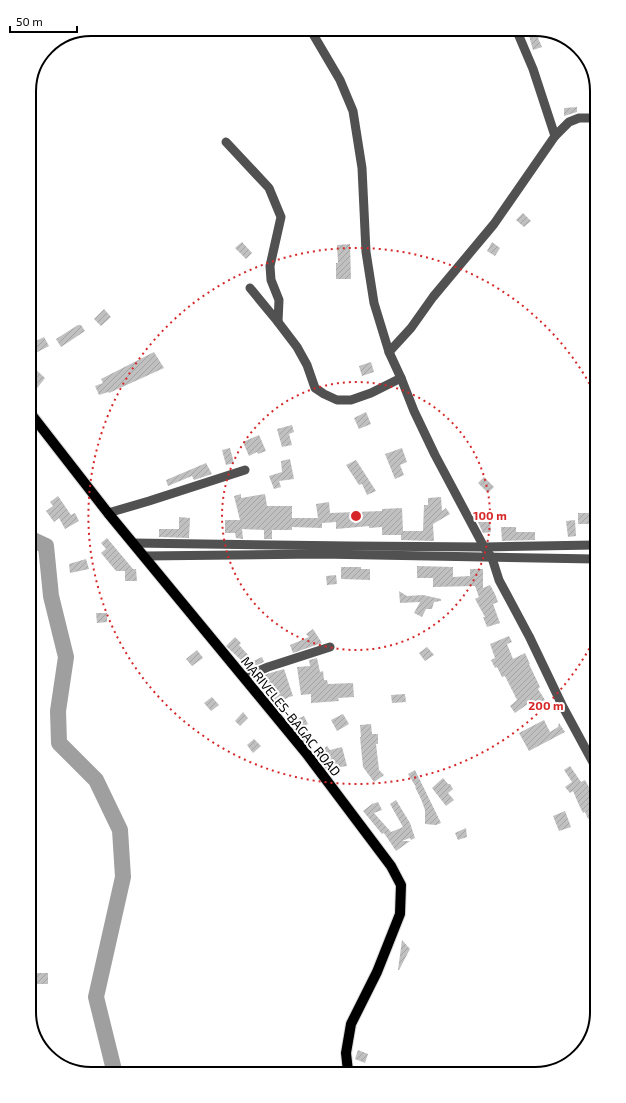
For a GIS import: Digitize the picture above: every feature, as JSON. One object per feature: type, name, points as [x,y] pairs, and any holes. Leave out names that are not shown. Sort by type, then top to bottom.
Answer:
[{"type":"main road","name":"MARIVELES-BAGAC ROAD","points":[[36,420],[108,513],[311,759],[391,866],[401,884],[400,914],[377,972],[351,1024],[346,1053],[348,1067]]},
{"type":"street","points":[[314,36],[340,80],[353,111],[362,168],[366,252],[372,296],[389,352],[414,411],[435,455],[484,547],[492,558],[499,580],[590,757]]},
{"type":"street","points":[[519,36],[533,69],[555,136]]},
{"type":"street","points":[[389,352],[411,328],[433,297],[494,224],[555,136],[569,122],[579,118],[590,118]]},
{"type":"street","points":[[226,142],[269,188],[281,217],[270,266],[271,280],[279,300],[278,322]]},
{"type":"street","points":[[250,288],[297,347],[307,365],[315,388],[332,399],[351,400],[358,398],[401,378]]},
{"type":"street","points":[[108,513],[245,470]]},
{"type":"street","points":[[134,543],[484,547],[590,545]]},
{"type":"street","points":[[145,556],[321,554],[590,559]]},
{"type":"street","points":[[244,677],[268,667],[330,647]]},
{"type":"building","points":[[529,36],[537,36],[542,47],[533,50]]},
{"type":"building","points":[[577,107],[577,112],[564,116],[564,108]]},
{"type":"building","points":[[523,213],[531,221],[524,227],[516,220]]},
{"type":"building","points":[[242,242],[252,253],[246,259],[235,248]]},
{"type":"building","points":[[492,242],[500,248],[495,256],[487,251]]},
{"type":"building","points":[[350,244],[351,279],[336,279],[336,263],[338,263],[337,245]]},
{"type":"building","points":[[104,309],[111,317],[101,326],[94,319]]},
{"type":"building","points":[[78,325],[81,325],[85,331],[61,347],[56,339]]},
{"type":"building","points":[[44,337],[49,346],[36,353],[36,341]]},
{"type":"building","points":[[154,352],[164,368],[109,393],[99,395],[95,386],[103,383],[101,379]]},
{"type":"building","points":[[371,362],[374,372],[362,376],[359,366]]},
{"type":"building","points":[[36,370],[45,378],[36,390]]},
{"type":"building","points":[[366,412],[371,424],[359,429],[354,418]]},
{"type":"building","points":[[292,425],[294,432],[289,434],[292,445],[282,447],[277,429]]},
{"type":"building","points":[[259,435],[266,451],[258,454],[257,452],[249,456],[243,442]]},
{"type":"building","points":[[230,448],[234,463],[226,465],[222,450]]},
{"type":"building","points":[[402,448],[407,462],[400,465],[404,475],[395,479],[385,454]]},
{"type":"building","points":[[290,459],[294,479],[279,481],[281,487],[274,489],[269,476],[282,472],[281,461]]},
{"type":"building","points":[[356,460],[376,491],[367,495],[362,484],[359,485],[346,465]]},
{"type":"building","points":[[206,463],[212,474],[194,480],[192,476],[168,486],[166,480]]},
{"type":"building","points":[[484,477],[494,487],[488,493],[478,483]]},
{"type":"building","points":[[241,494],[241,498],[265,494],[267,506],[292,506],[292,518],[318,518],[316,504],[329,502],[330,513],[382,511],[382,509],[402,508],[403,531],[423,531],[424,505],[428,505],[428,498],[441,497],[442,511],[446,508],[450,514],[433,524],[434,541],[401,540],[401,535],[382,535],[382,527],[369,528],[369,526],[336,529],[336,522],[322,523],[322,528],[292,527],[292,530],[272,530],[272,539],[264,539],[264,530],[242,529],[243,539],[236,538],[235,533],[225,533],[225,520],[240,520],[234,496]]},
{"type":"building","points":[[58,496],[71,515],[75,513],[79,521],[65,529],[59,518],[54,522],[46,511],[53,506],[50,502]]},
{"type":"building","points":[[578,513],[590,513],[590,524],[578,524]]},
{"type":"building","points":[[179,517],[190,518],[189,538],[159,537],[159,529],[179,529]]},
{"type":"building","points":[[575,520],[576,536],[568,537],[566,521]]},
{"type":"building","points":[[478,522],[490,522],[491,532],[483,533]]},
{"type":"building","points":[[501,527],[516,527],[516,532],[535,532],[535,540],[502,541]]},
{"type":"building","points":[[107,538],[133,569],[136,569],[137,581],[125,581],[125,571],[116,571],[101,553],[106,549],[101,543]]},
{"type":"building","points":[[86,559],[89,569],[70,573],[69,564]]},
{"type":"building","points":[[417,566],[453,567],[453,577],[470,576],[470,569],[483,569],[483,588],[490,585],[495,594],[498,602],[493,604],[500,623],[487,627],[483,617],[485,617],[475,599],[479,597],[475,586],[433,587],[433,578],[417,578]]},
{"type":"building","points":[[341,567],[361,567],[361,569],[370,569],[370,580],[341,579]]},
{"type":"building","points":[[336,575],[337,584],[327,585],[326,576]]},
{"type":"building","points":[[399,591],[407,596],[423,595],[441,599],[441,601],[434,602],[432,609],[426,609],[422,617],[414,613],[420,602],[400,603]]},
{"type":"building","points":[[96,613],[107,613],[107,622],[97,623]]},
{"type":"building","points":[[313,629],[322,643],[293,653],[290,645],[309,637],[306,634]]},
{"type":"building","points":[[509,636],[512,642],[507,644],[513,659],[525,653],[540,687],[538,689],[545,700],[542,702],[543,704],[536,708],[532,701],[515,713],[510,706],[517,700],[505,676],[502,677],[497,667],[495,668],[491,660],[495,658],[490,644]]},
{"type":"building","points":[[235,637],[241,643],[239,645],[249,656],[243,662],[226,646]]},
{"type":"building","points":[[427,647],[434,655],[425,661],[419,653]]},
{"type":"building","points":[[197,650],[203,658],[192,666],[186,659]]},
{"type":"building","points":[[262,657],[264,662],[250,668],[247,664]]},
{"type":"building","points":[[317,658],[320,672],[323,671],[324,680],[327,680],[328,684],[353,683],[354,697],[338,698],[339,701],[311,703],[311,694],[301,695],[297,667],[310,666],[309,660]]},
{"type":"building","points":[[284,669],[293,696],[277,704],[263,682],[258,685],[254,679]]},
{"type":"building","points":[[405,694],[406,702],[392,703],[391,695]]},
{"type":"building","points":[[212,697],[219,705],[211,711],[204,703]]},
{"type":"building","points":[[243,712],[248,718],[240,726],[235,721]]},
{"type":"building","points":[[343,714],[349,724],[337,731],[331,720]]},
{"type":"building","points":[[304,716],[311,736],[309,737],[312,744],[308,746],[298,733],[301,732],[295,720]]},
{"type":"building","points":[[544,720],[550,732],[558,727],[559,723],[565,732],[529,751],[519,733]]},
{"type":"building","points":[[371,724],[372,734],[378,734],[378,744],[376,744],[379,770],[384,775],[374,782],[363,767],[360,737],[360,725]]},
{"type":"building","points":[[254,739],[261,746],[253,753],[247,745]]},
{"type":"building","points":[[327,746],[330,750],[342,747],[347,766],[340,767],[329,773],[316,755]]},
{"type":"building","points":[[570,766],[581,782],[585,780],[590,789],[590,818],[588,819],[585,812],[583,813],[573,791],[570,793],[565,787],[572,782],[564,770]]},
{"type":"building","points":[[415,770],[441,823],[436,825],[425,824],[425,810],[416,787],[408,774]]},
{"type":"building","points":[[443,778],[453,789],[448,793],[454,800],[446,806],[432,788]]},
{"type":"building","points":[[396,800],[410,823],[415,838],[402,841],[410,841],[396,851],[384,833],[382,834],[363,811],[372,804],[378,802],[382,810],[374,813],[391,832],[403,827],[390,804]]},
{"type":"building","points":[[565,811],[571,827],[559,831],[553,816]]},
{"type":"building","points":[[466,828],[467,837],[458,840],[455,833]]},
{"type":"building","points":[[402,940],[410,949],[398,970]]},
{"type":"building","points":[[36,973],[48,973],[48,984],[36,984]]},
{"type":"building","points":[[358,1050],[368,1054],[365,1063],[355,1059]]},
{"type":"waterway","points":[[36,541],[46,546],[51,596],[66,657],[58,711],[59,743],[96,780],[120,830],[123,877],[96,997],[113,1067]]}]
